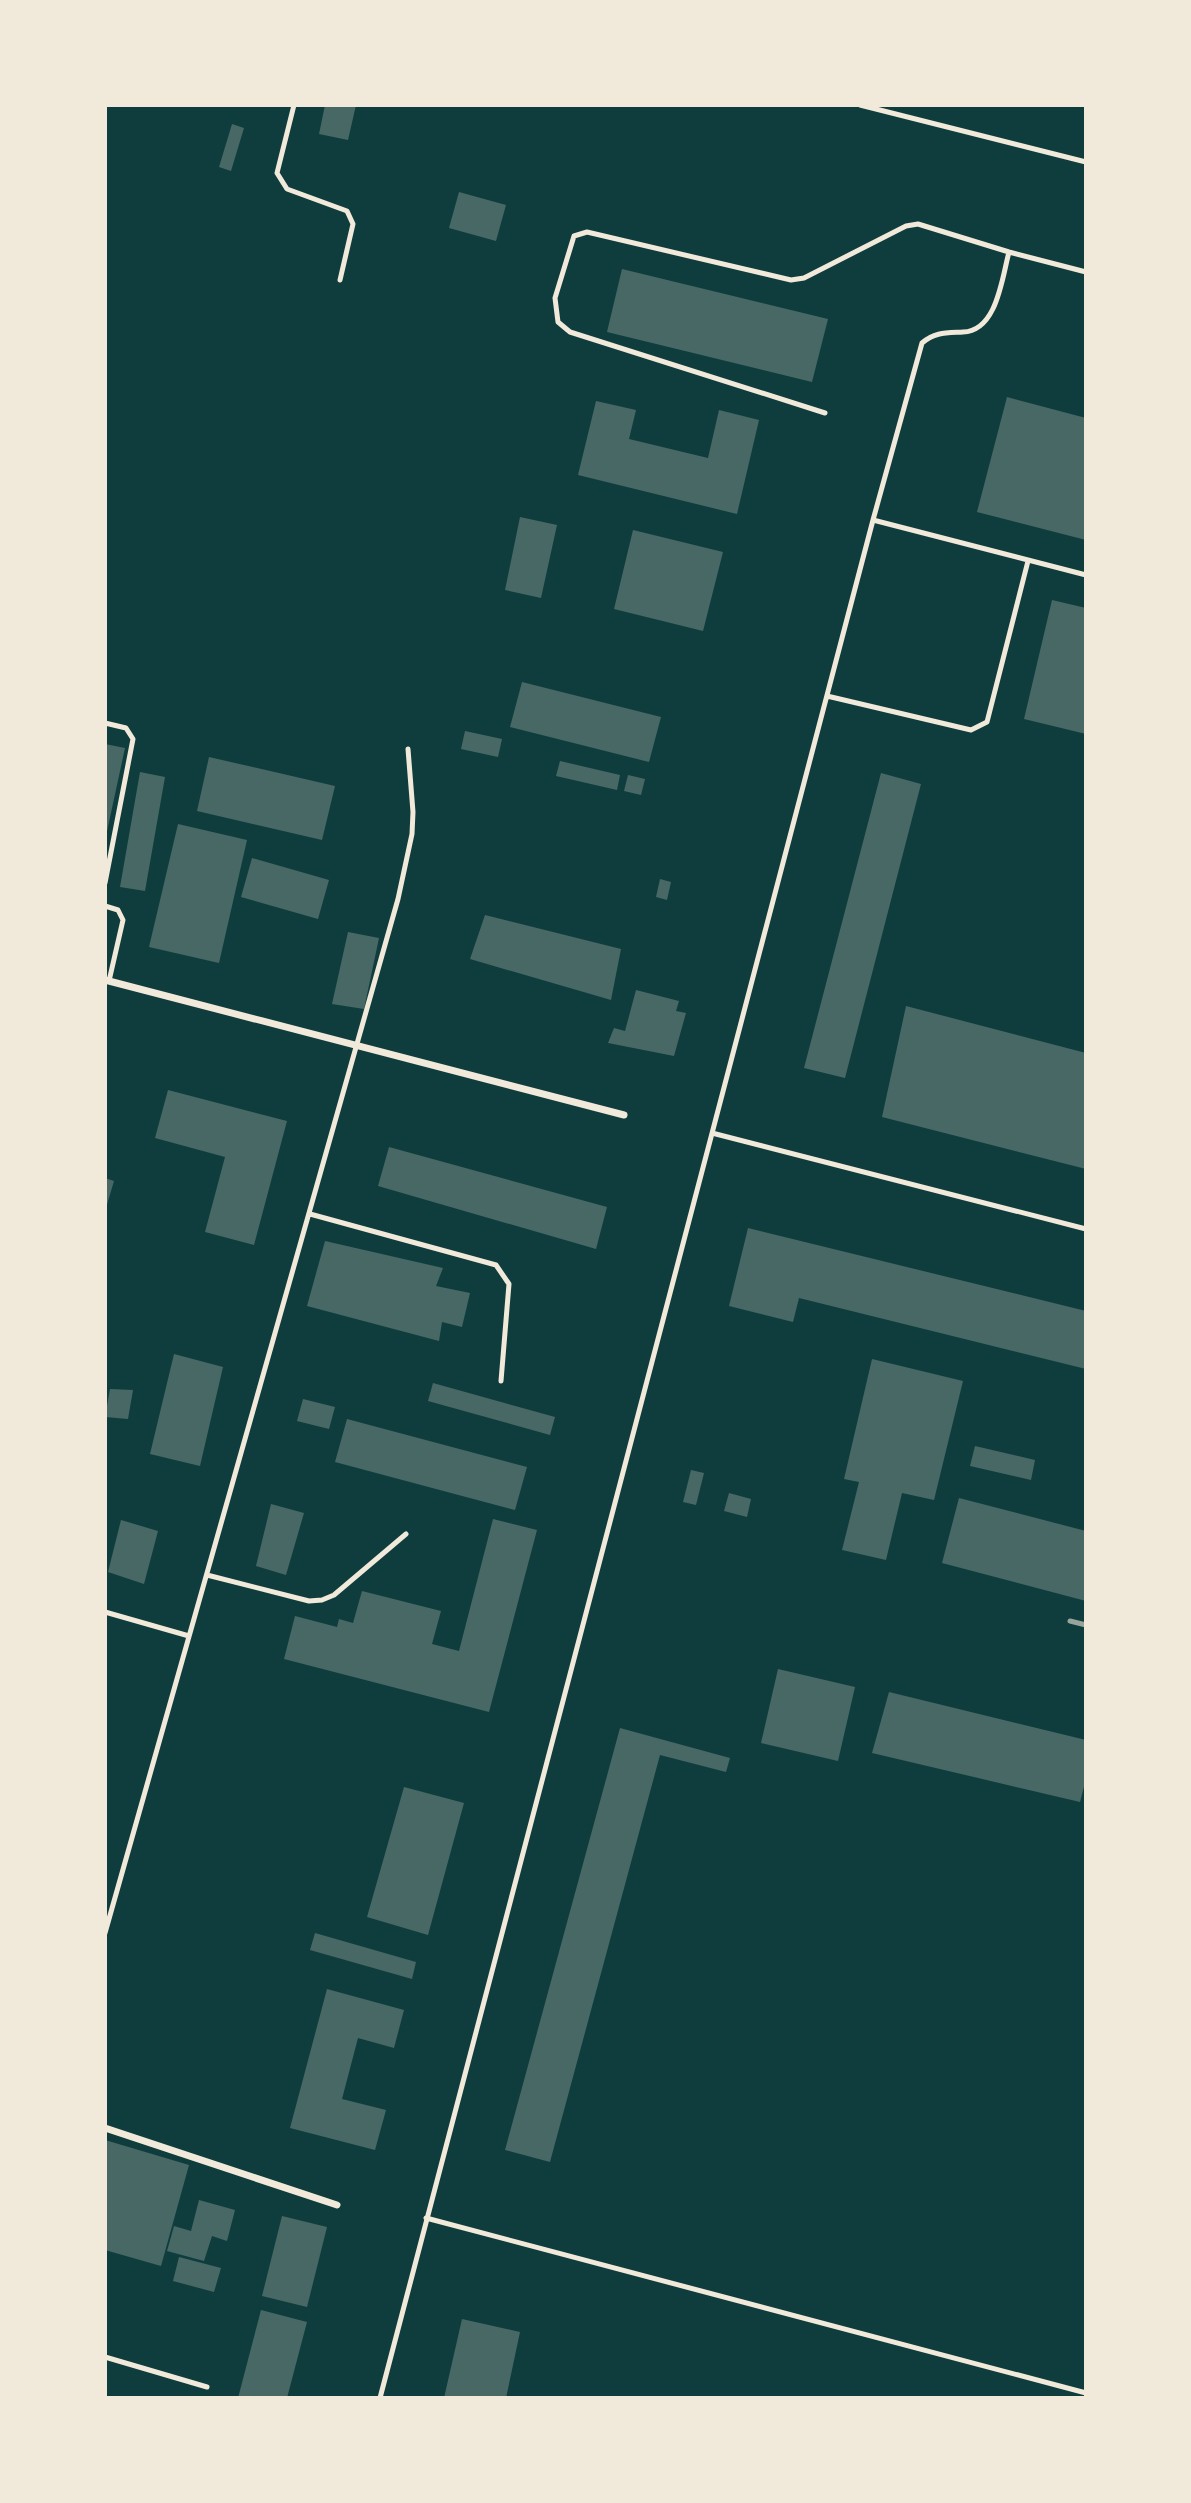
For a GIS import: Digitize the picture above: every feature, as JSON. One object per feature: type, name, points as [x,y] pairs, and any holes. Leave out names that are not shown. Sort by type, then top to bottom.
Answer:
[{"type":"street","points":[[107,981],[624,1115]]},
{"type":"street","points":[[105,2128],[337,2205]]},
{"type":"lane","points":[[294,105],[277,173],[287,189],[347,211],[353,224],[340,280]]},
{"type":"lane","points":[[860,105],[1086,162]]},
{"type":"lane","points":[[825,413],[570,332],[558,322],[555,298],[574,236],[587,232],[791,280],[804,278],[906,226],[918,224],[1086,272]]},
{"type":"lane","points":[[380,2398],[873,520],[922,343],[932,334],[972,332],[986,320],[995,304],[1009,252]]},
{"type":"lane","points":[[873,520],[1086,575]]},
{"type":"lane","points":[[828,696],[971,730],[987,722],[1028,561]]},
{"type":"lane","points":[[105,723],[126,728],[133,740],[105,883]]},
{"type":"lane","points":[[105,1933],[398,899],[414,813],[408,749]]},
{"type":"lane","points":[[105,906],[118,910],[122,920],[107,981]]},
{"type":"lane","points":[[712,1133],[1086,1229]]},
{"type":"lane","points":[[310,1214],[496,1265],[509,1284],[501,1381]]},
{"type":"lane","points":[[207,1575],[309,1601],[322,1600],[334,1595],[406,1534]]},
{"type":"lane","points":[[105,1612],[189,1636]]},
{"type":"lane","points":[[426,2218],[1086,2393]]},
{"type":"lane","points":[[105,2357],[207,2387]]},
{"type":"lane","points":[[1067,2398],[1070,2389]]},
{"type":"building","points":[[325,105],[356,105],[348,140],[319,134]]},
{"type":"building","points":[[232,124],[244,128],[231,171],[219,167]]},
{"type":"building","points":[[459,192],[506,205],[496,241],[449,228]]},
{"type":"building","points":[[622,269],[828,319],[812,382],[607,332]]},
{"type":"building","points":[[1007,397],[1086,418],[1086,540],[977,512]]},
{"type":"building","points":[[596,401],[636,410],[629,439],[708,458],[719,410],[759,420],[737,514],[578,475]]},
{"type":"building","points":[[520,517],[557,525],[541,598],[505,590]]},
{"type":"building","points":[[633,530],[723,552],[703,631],[614,609]]},
{"type":"building","points":[[1052,600],[1086,608],[1086,734],[1024,719]]},
{"type":"building","points":[[522,682],[661,717],[649,762],[510,727]]},
{"type":"building","points":[[465,731],[502,739],[498,757],[461,749]]},
{"type":"building","points":[[105,744],[125,748],[106,836],[105,836]]},
{"type":"building","points":[[209,757],[335,786],[322,840],[197,811]]},
{"type":"building","points":[[560,761],[620,775],[617,790],[556,776]]},
{"type":"building","points":[[140,772],[165,777],[145,891],[120,887]]},
{"type":"building","points":[[881,773],[921,784],[845,1078],[804,1068]]},
{"type":"building","points":[[628,775],[645,779],[641,795],[624,791]]},
{"type":"building","points":[[178,824],[247,840],[219,963],[149,947]]},
{"type":"building","points":[[252,858],[329,880],[318,919],[241,897]]},
{"type":"building","points":[[660,879],[671,882],[667,900],[656,897]]},
{"type":"building","points":[[485,915],[621,949],[611,1000],[470,959]]},
{"type":"building","points":[[348,932],[379,938],[364,1009],[332,1004]]},
{"type":"building","points":[[636,990],[679,1001],[676,1011],[686,1013],[674,1056],[608,1043],[614,1028],[625,1031]]},
{"type":"building","points":[[906,1006],[1086,1053],[1086,1169],[882,1117]]},
{"type":"building","points":[[168,1090],[287,1121],[254,1245],[205,1232],[225,1157],[155,1138]]},
{"type":"building","points":[[389,1147],[607,1207],[596,1249],[378,1186]]},
{"type":"building","points":[[105,1178],[114,1181],[106,1208],[105,1208]]},
{"type":"building","points":[[748,1228],[1086,1311],[1086,1369],[799,1298],[793,1322],[729,1306]]},
{"type":"building","points":[[325,1241],[443,1268],[436,1286],[470,1293],[462,1327],[442,1322],[439,1341],[307,1306]]},
{"type":"building","points":[[174,1354],[223,1367],[200,1466],[150,1454]]},
{"type":"building","points":[[872,1359],[963,1381],[934,1500],[902,1493],[886,1560],[842,1550],[859,1482],[844,1479]]},
{"type":"building","points":[[433,1383],[555,1417],[550,1435],[428,1401]]},
{"type":"building","points":[[110,1389],[133,1390],[128,1419],[105,1417]]},
{"type":"building","points":[[303,1399],[335,1407],[329,1429],[297,1421]]},
{"type":"building","points":[[347,1419],[527,1467],[515,1510],[335,1462]]},
{"type":"building","points":[[975,1446],[1035,1460],[1031,1480],[970,1466]]},
{"type":"building","points":[[691,1470],[704,1473],[696,1505],[683,1502]]},
{"type":"building","points":[[729,1493],[751,1499],[747,1517],[724,1511]]},
{"type":"building","points":[[959,1498],[1086,1531],[1086,1601],[942,1563]]},
{"type":"building","points":[[271,1504],[304,1513],[286,1575],[256,1566]]},
{"type":"building","points":[[493,1519],[537,1530],[489,1712],[284,1659],[295,1616],[337,1627],[339,1619],[353,1623],[362,1591],[441,1611],[432,1644],[459,1651]]},
{"type":"building","points":[[121,1520],[158,1531],[144,1584],[108,1572]]},
{"type":"building","points":[[778,1669],[855,1687],[838,1761],[761,1743]]},
{"type":"building","points":[[889,1692],[1086,1740],[1086,1779],[1080,1802],[872,1753]]},
{"type":"building","points":[[620,1728],[730,1758],[726,1772],[660,1755],[550,2162],[505,2150]]},
{"type":"building","points":[[404,1787],[464,1803],[428,1935],[367,1917]]},
{"type":"building","points":[[315,1933],[416,1962],[412,1979],[310,1950]]},
{"type":"building","points":[[327,1989],[404,2010],[394,2048],[358,2038],[342,2099],[386,2110],[375,2150],[290,2128]]},
{"type":"building","points":[[105,2140],[189,2165],[161,2266],[105,2250]]},
{"type":"building","points":[[199,2200],[235,2210],[227,2241],[212,2236],[204,2261],[167,2251],[174,2226],[191,2231]]},
{"type":"building","points":[[282,2216],[327,2227],[307,2307],[262,2296]]},
{"type":"building","points":[[179,2257],[221,2268],[214,2292],[173,2281]]},
{"type":"building","points":[[261,2310],[307,2322],[287,2398],[238,2398]]},
{"type":"building","points":[[462,2319],[520,2332],[506,2398],[444,2398]]},
{"type":"railway","points":[[1070,1621],[1086,1625]]}]
